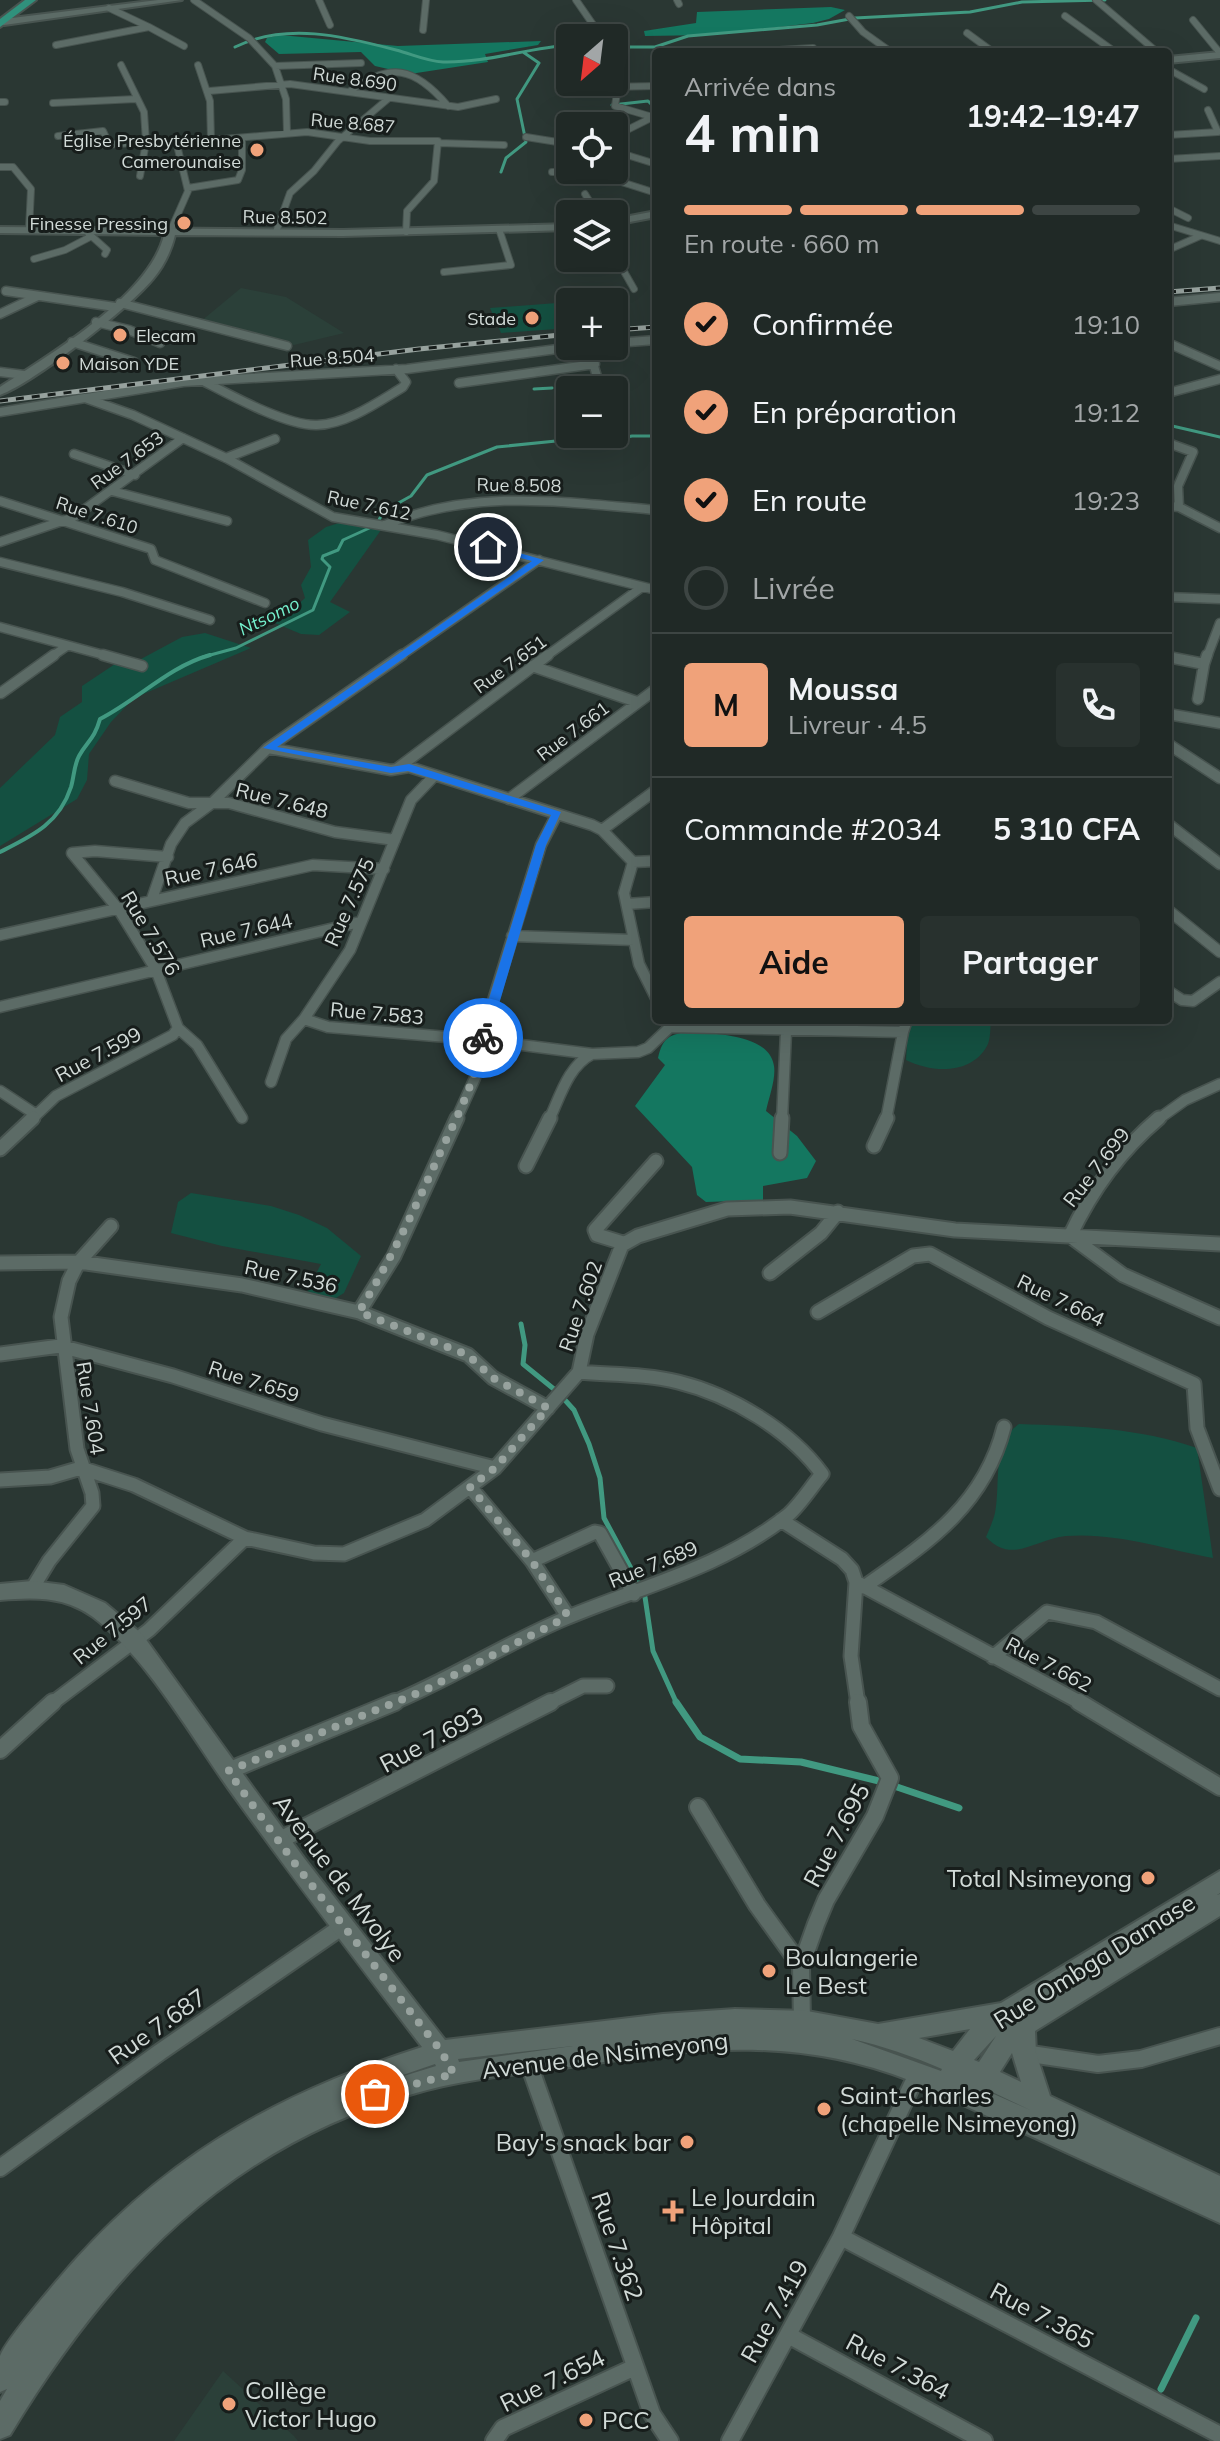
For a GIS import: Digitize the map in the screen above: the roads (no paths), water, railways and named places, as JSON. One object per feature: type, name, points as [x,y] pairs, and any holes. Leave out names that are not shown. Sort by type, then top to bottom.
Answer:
[{"type":"main road","points":[[2,23],[31,0]]},
{"type":"main road","points":[[2,23],[178,0]]},
{"type":"main road","points":[[1172,60],[1220,54]]},
{"type":"main road","points":[[628,219],[652,215]]},
{"type":"main road","name":"Rue 8.502","points":[[0,230],[88,234],[406,232],[556,227]]},
{"type":"main road","points":[[4,388],[72,342],[118,305],[161,261],[170,232]]},
{"type":"main road","name":"Avenue de Mvolye","points":[[0,1592],[32,1589],[64,1593],[116,1622],[134,1640],[278,1841],[448,2062]]},
{"type":"main road","name":"Rue Ombga Damase","points":[[978,2086],[1009,2037],[1013,2020],[1220,1881]]},
{"type":"main road","name":"Rue Ombga Damase","points":[[952,2074],[973,2040],[1220,1904]]},
{"type":"main road","name":"Avenue de Nsimeyong","points":[[0,2379],[50,2308],[98,2252],[138,2212],[200,2162],[270,2116],[320,2093],[448,2062],[714,2018],[802,2022],[876,2034],[1220,2211]]},
{"type":"main road","points":[[876,2034],[1013,2020],[1040,2104]]},
{"type":"main road","name":"Avenue de Nsimeyong","points":[[0,2426],[30,2373],[71,2316],[152,2228],[210,2180],[285,2132],[329,2110],[417,2081],[448,2062],[529,2064],[627,2048],[759,2037],[836,2046],[877,2056],[918,2072],[952,2074]]},
{"type":"main road","name":"Avenue de Nsimeyong","points":[[978,2086],[1040,2104],[1220,2188]]},
{"type":"street","points":[[194,0],[210,15],[260,47],[275,66],[282,84],[287,133]]},
{"type":"street","points":[[319,0],[330,25]]},
{"type":"street","points":[[423,30],[426,0]]},
{"type":"street","points":[[576,0],[593,24]]},
{"type":"street","points":[[1096,1],[1152,48]]},
{"type":"street","points":[[109,8],[184,46]]},
{"type":"street","points":[[849,16],[863,32],[885,48]]},
{"type":"street","points":[[1065,16],[1109,48]]},
{"type":"street","points":[[1193,20],[1220,54]]},
{"type":"street","points":[[56,45],[149,27]]},
{"type":"street","points":[[967,33],[988,48]]},
{"type":"street","points":[[275,66],[361,63]]},
{"type":"street","points":[[121,65],[144,112],[146,142],[140,176]]},
{"type":"street","points":[[198,65],[214,114],[211,140]]},
{"type":"street","points":[[1172,71],[1204,89]]},
{"type":"street","points":[[349,92],[376,74],[388,72],[422,83],[448,106]]},
{"type":"street","points":[[628,83],[652,86]]},
{"type":"street","name":"Rue 8.690","points":[[209,91],[282,84],[448,106],[472,105],[496,99]]},
{"type":"street","points":[[615,96],[615,106],[652,116]]},
{"type":"street","points":[[276,232],[287,198],[343,137],[389,98]]},
{"type":"street","points":[[53,103],[136,99]]},
{"type":"street","points":[[1172,135],[1218,132],[1208,110]]},
{"type":"street","points":[[628,130],[652,118]]},
{"type":"street","name":"Rue 8.687","points":[[58,136],[103,131],[106,144],[316,132],[370,141],[504,145]]},
{"type":"street","points":[[526,137],[556,142]]},
{"type":"street","points":[[188,188],[238,180],[242,170],[242,138]]},
{"type":"street","points":[[170,232],[188,188],[181,172],[176,141]]},
{"type":"street","points":[[406,232],[407,211],[434,181],[438,143]]},
{"type":"street","points":[[628,155],[652,163]]},
{"type":"street","points":[[1172,159],[1220,156]]},
{"type":"street","points":[[0,167],[16,168],[30,185],[35,203],[29,230]]},
{"type":"street","points":[[552,172],[590,172],[652,192]]},
{"type":"street","points":[[585,194],[589,200]]},
{"type":"street","points":[[1172,210],[1188,218]]},
{"type":"street","points":[[1172,226],[1220,241]]},
{"type":"street","points":[[444,272],[511,265],[499,229]]},
{"type":"street","points":[[34,259],[65,250],[88,234],[107,250],[105,254]]},
{"type":"street","points":[[1172,248],[1200,236]]},
{"type":"street","points":[[624,272],[634,289]]},
{"type":"street","points":[[6,291],[118,305],[287,346]]},
{"type":"street","points":[[0,314],[38,296]]},
{"type":"street","points":[[1172,302],[1220,297]]},
{"type":"street","points":[[96,322],[129,330],[160,343]]},
{"type":"street","points":[[628,342],[652,340]]},
{"type":"street","points":[[72,342],[134,362]]},
{"type":"street","points":[[1172,345],[1220,366]]},
{"type":"street","name":"Rue 8.504","points":[[85,398],[202,380],[396,369],[556,349]]},
{"type":"street","points":[[593,360],[598,376]]},
{"type":"street","points":[[459,383],[595,364]]},
{"type":"street","points":[[202,380],[296,422],[316,425],[365,407],[403,387],[406,382],[396,369]]},
{"type":"street","points":[[0,372],[24,375]]},
{"type":"street","points":[[1172,392],[1220,379]]},
{"type":"street","name":"Rue 7.612","points":[[0,412],[85,398],[133,415],[226,458],[323,513],[539,560],[652,589]]},
{"type":"street","name":"Rue 7.653","points":[[0,542],[65,521],[135,475],[183,438]]},
{"type":"street","points":[[226,458],[275,439]]},
{"type":"street","points":[[1172,444],[1193,452],[1181,477],[1176,498],[1179,507]]},
{"type":"street","points":[[74,454],[135,475]]},
{"type":"street","points":[[112,491],[227,521]]},
{"type":"street","name":"Rue 8.508","points":[[385,525],[418,511],[463,500],[565,502],[652,510]]},
{"type":"street","name":"Rue 7.610","points":[[0,501],[151,549],[155,560],[265,603]]},
{"type":"street","points":[[1172,506],[1220,528]]},
{"type":"street","points":[[152,899],[171,844],[185,823],[212,803],[268,748],[539,560]]},
{"type":"street","points":[[0,562],[122,592],[210,620]]},
{"type":"street","name":"Rue 7.651","points":[[398,768],[642,587]]},
{"type":"street","points":[[1172,597],[1220,599]]},
{"type":"street","points":[[1198,699],[1204,664],[1217,641],[1220,623]]},
{"type":"street","points":[[0,627],[142,666]]},
{"type":"street","points":[[1,693],[67,646]]},
{"type":"street","points":[[1172,658],[1204,664]]},
{"type":"street","points":[[532,666],[637,702]]},
{"type":"street","name":"Rue 7.661","points":[[509,799],[652,692]]},
{"type":"street","points":[[1172,715],[1220,723]]},
{"type":"street","points":[[1172,747],[1220,778]]},
{"type":"street","points":[[268,748],[391,770],[409,767],[602,830],[633,862],[652,861]]},
{"type":"street","name":"Rue 7.575","points":[[271,1082],[286,1038],[304,1019],[355,939],[376,878],[384,869],[411,800],[434,776]]},
{"type":"street","name":"Rue 7.648","points":[[115,781],[189,803],[229,803],[335,832],[395,840]]},
{"type":"street","points":[[602,830],[652,793]]},
{"type":"street","points":[[359,1312],[394,1256],[475,1078],[512,936],[541,845],[557,814]]},
{"type":"street","points":[[1172,827],[1220,864]]},
{"type":"street","name":"Rue 7.576","points":[[168,857],[95,851],[72,853],[119,910],[156,970],[178,1028],[197,1045],[242,1118]]},
{"type":"street","points":[[633,862],[624,893],[634,940],[652,990]]},
{"type":"street","name":"Rue 7.646","points":[[0,935],[313,865],[384,869]]},
{"type":"street","points":[[627,904],[652,902]]},
{"type":"street","points":[[1172,913],[1220,952]]},
{"type":"street","name":"Rue 7.644","points":[[0,1007],[360,922]]},
{"type":"street","points":[[512,936],[634,940]]},
{"type":"street","points":[[643,971],[652,971]]},
{"type":"street","points":[[1172,994],[1182,1000],[1193,1001],[1220,982]]},
{"type":"street","name":"Rue 7.583","points":[[304,1019],[328,1027],[483,1040],[592,1054],[638,1052],[648,1048],[669,1024]]},
{"type":"street","points":[[669,1024],[786,1032],[905,1026],[888,1116],[874,1146]]},
{"type":"street","name":"Rue 7.599","points":[[0,1149],[35,1114],[78,1081],[173,1035],[178,1028]]},
{"type":"street","points":[[780,1153],[786,1032]]},
{"type":"street","points":[[526,1166],[573,1070],[582,1059],[592,1054]]},
{"type":"street","name":"Rue 7.699","points":[[1220,1084],[1186,1098],[1162,1115],[1111,1171],[1078,1217],[1070,1236],[1096,1260],[1125,1278],[1220,1318]]},
{"type":"street","points":[[0,1091],[35,1114]]},
{"type":"street","points":[[623,1243],[597,1235],[595,1230],[656,1161]]},
{"type":"street","name":"Rue 7.602","points":[[81,1468],[134,1485],[245,1538],[314,1553],[344,1554],[425,1520],[495,1468],[579,1372],[587,1334],[623,1243],[681,1221],[727,1209],[790,1207],[927,1227],[1220,1244]]},
{"type":"street","points":[[770,1273],[821,1233],[838,1212]]},
{"type":"street","name":"Rue 7.604","points":[[32,1589],[49,1561],[93,1506],[94,1497],[81,1468],[60,1346],[62,1297],[79,1262],[111,1226]]},
{"type":"street","points":[[818,1312],[913,1256],[930,1254],[927,1227]]},
{"type":"street","name":"Rue 7.664","points":[[930,1254],[1048,1318],[1194,1384],[1197,1428],[1220,1489]]},
{"type":"street","name":"Rue 7.536","points":[[0,1263],[79,1262],[242,1285],[359,1312],[468,1355],[493,1378],[548,1408]]},
{"type":"street","name":"Rue 7.659","points":[[0,1354],[60,1346],[173,1376],[322,1424],[495,1468]]},
{"type":"street","name":"Rue 7.689","points":[[228,1771],[425,1690],[565,1618],[714,1561],[781,1520],[822,1474],[817,1464],[764,1419],[679,1382],[579,1372]]},
{"type":"street","points":[[781,1520],[842,1559],[860,1584],[928,1542],[968,1503],[1000,1451],[1004,1427]]},
{"type":"street","points":[[0,1480],[50,1477],[81,1468]]},
{"type":"street","points":[[470,1487],[532,1561],[566,1613],[565,1618]]},
{"type":"street","points":[[532,1561],[595,1532],[600,1533],[634,1594]]},
{"type":"street","name":"Rue 7.597","points":[[0,1750],[18,1730],[134,1640],[245,1538]]},
{"type":"street","name":"Rue 7.662","points":[[860,1584],[1081,1703],[1220,1787]]},
{"type":"street","name":"Rue 7.695","points":[[802,2022],[801,1966],[826,1900],[875,1816],[890,1778],[861,1726],[851,1656],[860,1584]]},
{"type":"street","points":[[993,1657],[1047,1612],[1096,1622],[1220,1689]]},
{"type":"street","name":"Rue 7.693","points":[[278,1841],[583,1686],[607,1686]]},
{"type":"street","points":[[698,1807],[757,1905],[801,1966]]},
{"type":"street","name":"Rue 7.687","points":[[0,2168],[160,2052],[343,1926]]},
{"type":"street","points":[[1024,2053],[1098,2064],[1141,2059],[1220,2036]]},
{"type":"street","name":"Rue 7.362","points":[[529,2064],[652,2414],[670,2441]]},
{"type":"street","name":"Rue 7.419","points":[[730,2441],[841,2237],[918,2072]]},
{"type":"street","name":"Rue 7.365","points":[[841,2237],[1220,2435]]},
{"type":"street","name":"Rue 7.364","points":[[788,2335],[984,2441]]},
{"type":"street","name":"Rue 7.654","points":[[494,2441],[503,2428],[635,2367]]},
{"type":"waterway","points":[[628,47],[655,47],[688,36],[817,25],[855,18],[970,12],[1022,2],[1105,0]]},
{"type":"waterway","points":[[235,47],[274,35],[315,34],[356,40],[443,62],[556,47]]},
{"type":"waterway","points":[[501,172],[506,158],[526,142],[517,99],[539,63],[523,52]]},
{"type":"waterway","points":[[612,105],[648,101],[652,105]]},
{"type":"waterway","points":[[534,389],[552,388]]},
{"type":"waterway","name":"Ntsomo","points":[[1172,426],[1220,437]]},
{"type":"waterway","name":"Ntsomo","points":[[208,656],[236,648],[313,610],[330,567],[322,559],[323,556],[338,550],[343,540],[376,525],[384,511],[411,496],[427,475],[497,447],[556,441],[592,444],[632,436],[652,436]]},
{"type":"waterway","name":"Ntsomo","points":[[0,852],[33,834],[59,811],[71,787],[77,760],[100,719],[167,675],[208,656]]},
{"type":"waterway","name":"Ntsomo","points":[[203,657],[208,656]]},
{"type":"waterway","points":[[521,1324],[525,1345],[523,1364],[560,1394]]},
{"type":"waterway","points":[[564,1399],[574,1410],[589,1444],[600,1478],[604,1518],[641,1587]]},
{"type":"waterway","points":[[645,1597],[653,1651],[676,1702]]},
{"type":"waterway","points":[[676,1702],[700,1737],[740,1759],[801,1762],[883,1782]]},
{"type":"waterway","points":[[897,1787],[959,1808]]},
{"type":"waterway","points":[[1161,2389],[1196,2318]]},
{"type":"railway","points":[[1172,292],[1220,288]]},
{"type":"railway","points":[[628,329],[652,327]]},
{"type":"railway","points":[[0,401],[419,349],[556,335]]},
{"type":"place","name":"Église Presbytérienne Camerounaise","points":[[257,150]]},
{"type":"place","name":"Finesse Pressing","points":[[184,223]]},
{"type":"place","name":"Stade","points":[[532,318]]},
{"type":"place","name":"Elecam","points":[[120,335]]},
{"type":"place","name":"Maison YDE","points":[[63,363]]},
{"type":"place","name":"Total Nsimeyong","points":[[1148,1878]]},
{"type":"place","name":"Boulangerie Le Best","points":[[769,1971]]},
{"type":"place","name":"Saint-Charles (chapelle Nsimeyong)","points":[[824,2109]]},
{"type":"place","name":"Bay's snack bar","points":[[687,2142]]},
{"type":"place","name":"Le Jourdain Hôpital","points":[[673,2211]]},
{"type":"place","name":"Collège Victor Hugo","points":[[229,2404]]},
{"type":"place","name":"PCC","points":[[586,2420]]}]
